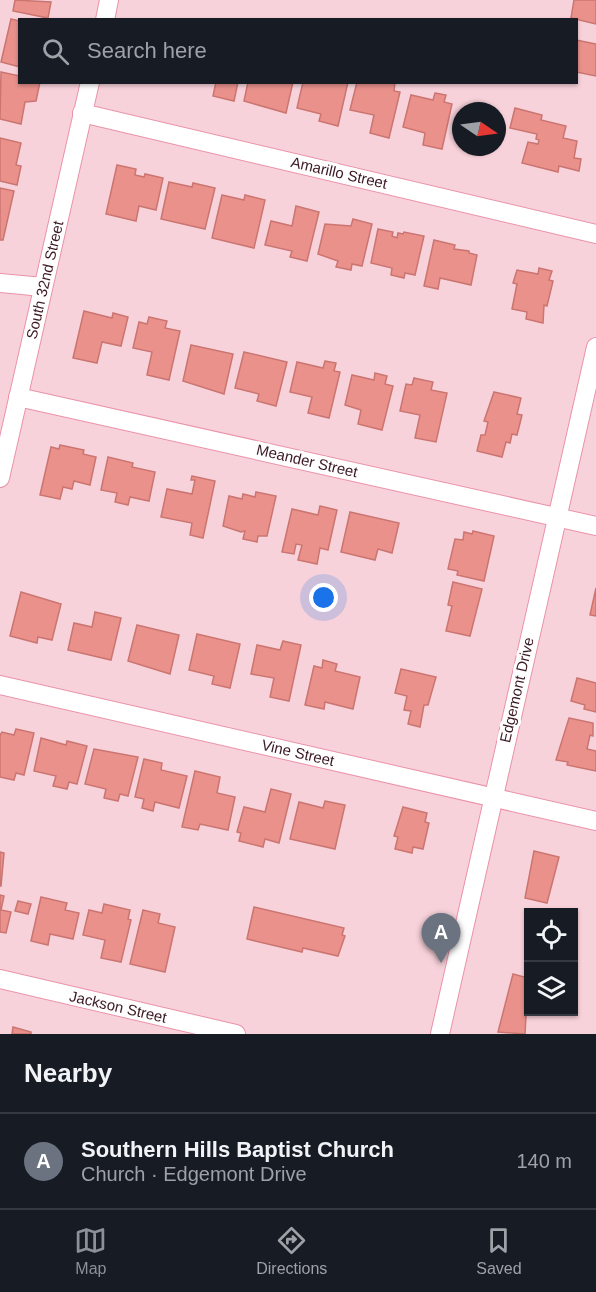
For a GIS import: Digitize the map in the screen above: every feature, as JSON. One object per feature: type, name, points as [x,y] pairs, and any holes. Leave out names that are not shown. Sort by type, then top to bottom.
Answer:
[{"type":"street","points":[[105,18],[109,0]]},
{"type":"street","name":"South 32nd Street","points":[[0,478],[89,84]]},
{"type":"street","name":"Amarillo Street","points":[[82,113],[596,234]]},
{"type":"street","points":[[0,283],[43,287]]},
{"type":"street","name":"Edgemont Drive","points":[[440,1034],[596,347]]},
{"type":"street","name":"Meander Street","points":[[18,396],[596,525]]},
{"type":"street","name":"Vine Street","points":[[0,685],[596,821]]},
{"type":"street","name":"Jackson Street","points":[[0,980],[236,1034]]},
{"type":"building","points":[[15,0],[51,2],[48,18],[13,11]]},
{"type":"building","points":[[574,0],[596,0],[596,24],[571,18]]},
{"type":"building","points":[[11,19],[18,21],[18,66],[1,62]]},
{"type":"building","points":[[578,40],[596,44],[596,76],[578,72]]},
{"type":"building","points":[[1,72],[18,76],[18,84],[40,84],[36,101],[25,102],[21,124],[0,119]]},
{"type":"building","points":[[216,84],[238,84],[234,101],[213,96]]},
{"type":"building","points":[[248,84],[293,84],[286,113],[244,101]]},
{"type":"building","points":[[303,84],[348,84],[338,126],[319,121],[321,114],[297,108]]},
{"type":"building","points":[[356,84],[395,84],[394,91],[400,92],[389,138],[370,133],[374,115],[350,110]]},
{"type":"building","points":[[435,93],[446,95],[444,102],[452,104],[442,149],[423,145],[425,133],[403,127],[411,95],[433,100]]},
{"type":"building","points":[[515,108],[542,115],[541,120],[566,126],[563,138],[577,141],[574,158],[581,159],[579,171],[559,166],[558,172],[522,163],[528,142],[538,144],[539,140],[536,139],[537,134],[510,128]]},
{"type":"building","points":[[0,138],[21,143],[16,165],[21,166],[17,185],[0,181]]},
{"type":"building","points":[[117,165],[136,169],[135,175],[144,177],[145,174],[163,178],[156,210],[139,206],[136,221],[106,214]]},
{"type":"building","points":[[169,182],[192,187],[193,183],[215,188],[205,229],[161,219]]},
{"type":"building","points":[[0,188],[14,191],[3,240],[0,240]]},
{"type":"building","points":[[222,195],[244,200],[245,195],[265,200],[254,248],[212,238]]},
{"type":"building","points":[[296,206],[319,212],[307,261],[290,257],[292,251],[265,245],[271,221],[292,226]]},
{"type":"building","points":[[353,219],[372,224],[362,266],[352,264],[351,270],[336,267],[338,261],[318,254],[325,224],[351,226]]},
{"type":"building","points":[[378,229],[393,232],[392,236],[397,238],[398,233],[403,234],[404,232],[424,236],[415,275],[405,273],[404,278],[391,275],[392,268],[371,263]]},
{"type":"building","points":[[434,240],[455,245],[454,249],[469,251],[477,255],[471,285],[440,278],[438,289],[424,286]]},
{"type":"building","points":[[539,268],[552,271],[549,280],[553,281],[547,306],[544,305],[543,323],[526,319],[527,312],[512,309],[517,284],[513,283],[517,270],[538,274]]},
{"type":"building","points":[[84,311],[112,318],[113,313],[128,317],[121,346],[102,342],[97,363],[73,358]]},
{"type":"building","points":[[149,317],[167,321],[165,328],[180,331],[169,380],[147,375],[152,352],[133,348],[139,322],[147,324]]},
{"type":"building","points":[[191,345],[233,354],[224,394],[183,381]]},
{"type":"building","points":[[244,352],[287,362],[276,406],[257,401],[259,394],[235,388]]},
{"type":"building","points":[[325,361],[336,363],[334,371],[340,372],[329,418],[308,413],[312,397],[290,392],[297,362],[323,368]]},
{"type":"building","points":[[375,373],[387,376],[385,384],[393,386],[382,430],[358,424],[361,410],[345,405],[352,375],[374,380]]},
{"type":"building","points":[[414,378],[433,382],[431,390],[447,393],[436,442],[415,438],[420,415],[400,411],[406,384],[412,385]]},
{"type":"building","points":[[494,392],[521,398],[517,414],[522,415],[517,435],[512,434],[510,443],[506,442],[502,457],[477,451],[481,435],[485,435],[488,422],[484,421]]},
{"type":"building","points":[[60,445],[84,450],[83,454],[96,457],[90,485],[74,481],[72,489],[63,487],[60,499],[40,495],[51,447],[59,449]]},
{"type":"building","points":[[108,457],[133,463],[132,467],[155,472],[149,501],[130,497],[128,505],[115,502],[117,493],[101,490]]},
{"type":"building","points":[[192,476],[215,481],[203,538],[190,535],[192,523],[161,517],[167,489],[192,494],[195,480],[191,480]]},
{"type":"building","points":[[256,492],[276,496],[267,536],[258,536],[257,542],[243,539],[245,531],[241,532],[223,526],[229,496],[242,499],[243,494],[255,497]]},
{"type":"building","points":[[320,506],[337,510],[328,550],[320,548],[317,564],[298,560],[302,545],[296,544],[294,554],[282,552],[292,509],[318,515]]},
{"type":"building","points":[[350,512],[399,523],[392,553],[378,549],[375,560],[341,552]]},
{"type":"building","points":[[473,531],[494,536],[484,581],[457,575],[458,571],[448,569],[455,539],[463,540],[464,532],[472,534]]},
{"type":"building","points":[[453,582],[482,589],[470,636],[446,631],[452,606],[448,605]]},
{"type":"building","points":[[596,588],[596,616],[590,615]]},
{"type":"building","points":[[21,592],[61,604],[52,640],[38,637],[37,643],[10,636]]},
{"type":"building","points":[[95,612],[121,618],[111,660],[68,650],[74,623],[92,627]]},
{"type":"building","points":[[137,625],[179,635],[170,674],[128,661]]},
{"type":"building","points":[[197,634],[240,644],[230,688],[212,684],[214,676],[189,670]]},
{"type":"building","points":[[283,641],[301,645],[289,701],[270,697],[274,678],[251,674],[257,645],[280,650]]},
{"type":"building","points":[[323,660],[337,664],[335,671],[360,677],[353,709],[325,702],[324,709],[305,705],[314,666],[322,668]]},
{"type":"building","points":[[401,669],[436,677],[428,705],[424,705],[420,727],[408,724],[411,711],[404,710],[407,696],[395,693]]},
{"type":"building","points":[[577,678],[596,683],[596,712],[584,709],[585,705],[571,701]]},
{"type":"building","points":[[569,718],[593,723],[593,736],[590,735],[587,749],[596,751],[596,771],[567,765],[568,762],[556,760]]},
{"type":"building","points":[[16,729],[34,733],[24,775],[16,773],[14,780],[0,777],[0,735],[2,732],[14,735]]},
{"type":"building","points":[[41,738],[66,745],[67,741],[87,746],[77,784],[69,782],[67,789],[53,786],[56,776],[34,771]]},
{"type":"building","points":[[94,749],[138,757],[128,796],[120,794],[118,801],[104,798],[106,789],[85,784]]},
{"type":"building","points":[[144,759],[162,763],[161,770],[187,776],[179,808],[155,802],[153,811],[142,808],[144,799],[135,797]]},
{"type":"building","points":[[195,771],[220,777],[217,793],[235,797],[228,830],[200,824],[198,830],[182,827]]},
{"type":"building","points":[[271,789],[291,794],[279,843],[265,839],[263,847],[239,841],[241,833],[237,832],[244,807],[265,812]]},
{"type":"building","points":[[325,801],[345,805],[335,849],[290,839],[299,802],[323,808]]},
{"type":"building","points":[[403,807],[427,813],[425,822],[429,823],[423,849],[413,847],[412,853],[395,849],[398,837],[394,836]]},
{"type":"building","points":[[534,851],[559,857],[547,903],[525,898]]},
{"type":"building","points":[[0,852],[4,853],[1,886],[0,886]]},
{"type":"building","points":[[0,895],[4,896],[1,910],[11,912],[6,933],[0,932]]},
{"type":"building","points":[[41,897],[67,903],[65,910],[79,913],[73,939],[50,934],[48,945],[31,941]]},
{"type":"building","points":[[18,901],[31,904],[28,914],[15,911]]},
{"type":"building","points":[[104,904],[130,910],[128,919],[131,920],[121,962],[101,958],[105,940],[83,935],[89,910],[102,913]]},
{"type":"building","points":[[254,907],[344,928],[342,935],[345,936],[338,956],[303,948],[302,952],[247,939]]},
{"type":"building","points":[[143,910],[160,914],[158,923],[175,927],[165,972],[130,964]]},
{"type":"building","points":[[513,974],[524,977],[525,1034],[498,1032]]},
{"type":"building","points":[[13,1027],[31,1032],[31,1034],[12,1034]]},
{"type":"place","name":"Southern Hills Baptist Church","points":[[441,963]]}]
